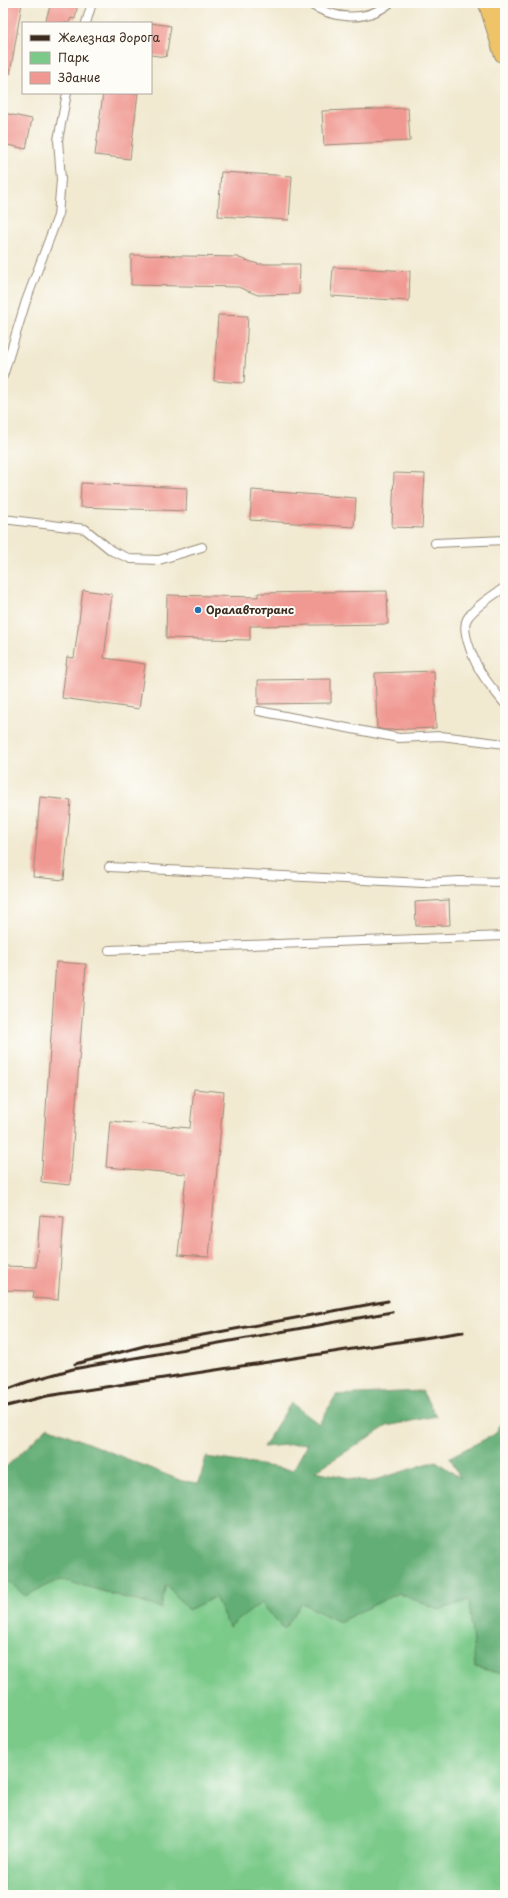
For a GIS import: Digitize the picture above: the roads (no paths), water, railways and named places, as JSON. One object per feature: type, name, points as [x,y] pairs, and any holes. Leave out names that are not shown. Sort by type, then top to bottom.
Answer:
[{"type":"highway","points":[[490,3],[505,52]]},
{"type":"lane","points":[[86,22],[92,3]]},
{"type":"lane","points":[[308,3],[321,11],[345,18],[365,15],[390,3]]},
{"type":"lane","points":[[3,376],[26,301],[58,216],[61,179],[58,140],[67,94]]},
{"type":"lane","points":[[3,519],[84,529],[112,551],[130,559],[159,560],[202,547]]},
{"type":"lane","points":[[435,543],[505,540]]},
{"type":"lane","points":[[505,587],[471,613],[466,620],[465,629],[470,649],[483,676],[505,704]]},
{"type":"lane","points":[[259,711],[399,738],[441,736],[505,744]]},
{"type":"lane","points":[[109,867],[423,882],[505,882]]},
{"type":"lane","points":[[109,950],[505,936]]},
{"type":"railway","points":[[75,1364],[148,1345],[388,1301]]},
{"type":"railway","points":[[3,1391],[27,1382],[73,1369],[392,1312]]},
{"type":"railway","points":[[3,1407],[47,1396],[463,1332]]},
{"type":"place","name":"Оралавтотранс","points":[[198,610]]}]
